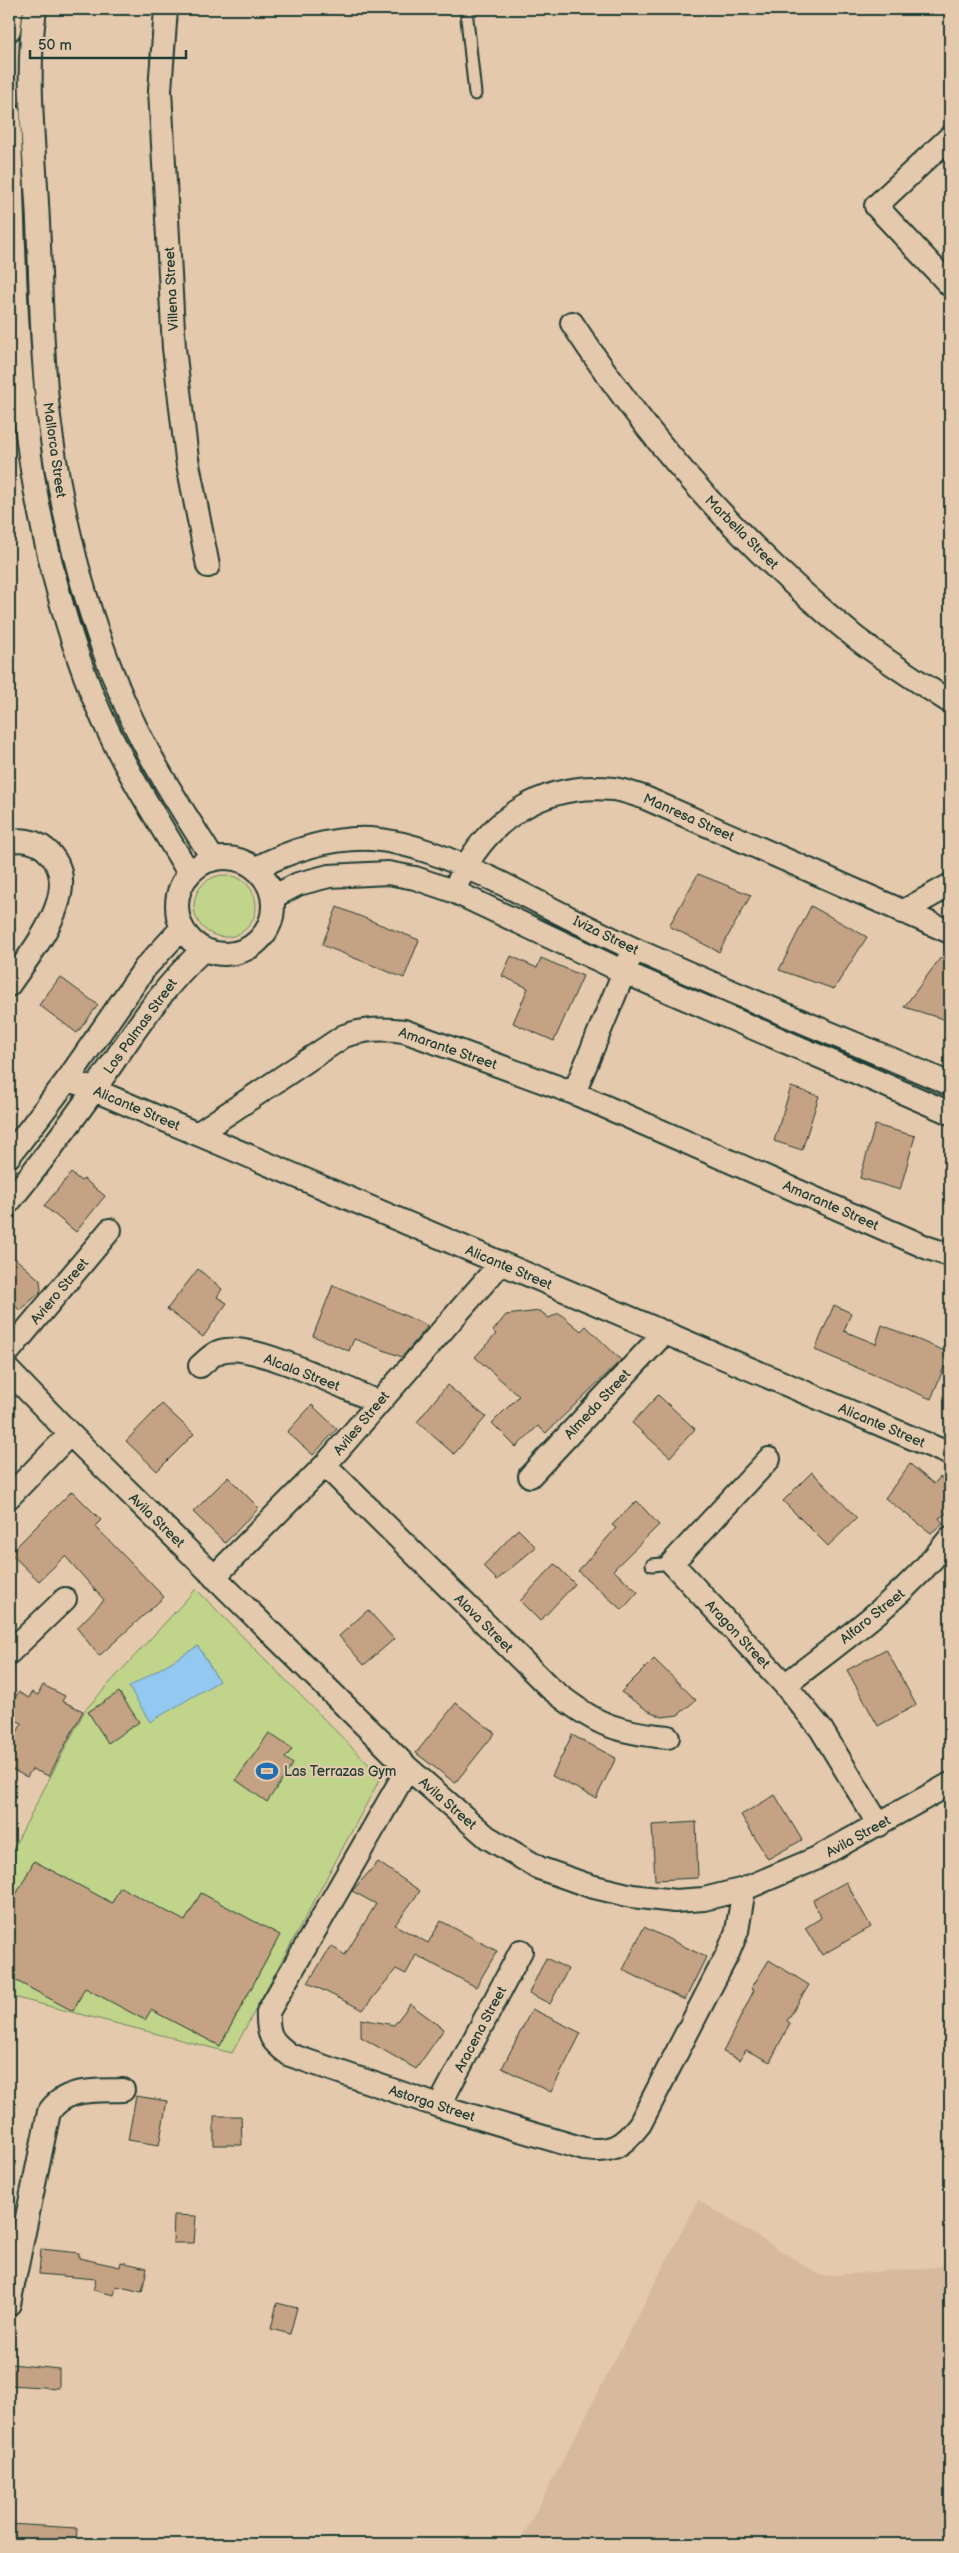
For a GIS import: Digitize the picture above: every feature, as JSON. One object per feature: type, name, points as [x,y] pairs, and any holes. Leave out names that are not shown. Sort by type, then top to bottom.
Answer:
[{"type":"street","points":[[9,30],[12,9]]},
{"type":"street","name":"Mallorca Street","points":[[35,9],[32,81],[44,357],[54,454],[71,542],[98,631],[128,712],[158,770],[213,859]]},
{"type":"street","name":"Villena Street","points":[[166,9],[160,90],[174,348],[187,459],[208,566]]},
{"type":"street","name":"Mallorca Street","points":[[9,114],[23,399],[33,472],[49,548],[69,628],[97,705],[126,767],[189,874]]},
{"type":"street","points":[[950,138],[876,206],[950,286]]},
{"type":"street","name":"Marbella Street","points":[[572,323],[638,418],[742,536],[857,638],[950,702]]},
{"type":"street","name":"Manresa Street","points":[[453,891],[465,866],[482,841],[500,822],[524,806],[551,795],[580,789],[614,789],[643,796],[950,932]]},
{"type":"street","name":"Iviza Street","points":[[256,868],[288,852],[344,840],[372,839],[399,843],[465,866],[634,949],[950,1084]]},
{"type":"street","points":[[9,842],[27,841],[40,845],[51,854],[59,869],[62,883],[54,915],[9,985]]},
{"type":"street","points":[[228,858],[243,861],[256,868],[267,881],[273,897],[273,912],[269,926],[254,944],[234,953],[218,953],[204,949],[191,940],[182,928],[177,905],[182,883],[189,874],[200,865],[213,859],[228,858]]},
{"type":"street","name":"Iviza Street","points":[[273,897],[298,884],[329,876],[388,873],[415,878],[453,891],[624,972],[950,1113]]},
{"type":"street","points":[[902,912],[950,885]]},
{"type":"street","name":"Los Palmas Street","points":[[9,1156],[68,1078],[132,985],[182,928]]},
{"type":"street","name":"Los Palmas Street","points":[[9,1202],[94,1090],[160,994],[204,949]]},
{"type":"street","points":[[574,1093],[634,949]]},
{"type":"street","name":"Amarante Street","points":[[197,1134],[344,1036],[363,1030],[382,1028],[404,1030],[574,1093],[928,1248],[950,1255]]},
{"type":"street","name":"Alicante Street","points":[[68,1078],[950,1454]]},
{"type":"street","points":[[9,1160],[29,1177]]},
{"type":"street","name":"Aviero Street","points":[[9,1351],[110,1230]]},
{"type":"street","name":"Aviles Street","points":[[214,1577],[325,1465],[501,1263]]},
{"type":"street","name":"Almeda Street","points":[[530,1476],[665,1332]]},
{"type":"street","name":"Alcala Street","points":[[200,1366],[215,1353],[236,1350],[271,1358],[378,1402]]},
{"type":"street","name":"Avila Street","points":[[9,1371],[70,1434],[408,1768],[487,1837],[539,1868],[615,1892],[675,1901],[704,1899],[744,1889],[815,1859],[950,1784]]},
{"type":"street","points":[[9,1497],[70,1434]]},
{"type":"street","name":"Aragon Street","points":[[769,1459],[662,1564],[785,1684],[821,1729],[850,1774],[879,1825]]},
{"type":"street","name":"Alava Street","points":[[325,1465],[550,1688],[580,1713],[604,1725],[636,1734],[668,1737]]},
{"type":"street","name":"Alfaro Street","points":[[785,1684],[890,1604],[931,1564],[950,1538]]},
{"type":"street","points":[[9,1653],[65,1600]]},
{"type":"street","name":"Astorga Street","points":[[408,1768],[268,2012],[267,2028],[275,2044],[290,2055],[439,2106],[599,2151],[614,2148],[629,2140],[640,2124],[728,1953],[737,1931],[744,1889]]},
{"type":"street","name":"Aracena Street","points":[[439,2106],[521,1951]]},
{"type":"street","points":[[9,2304],[49,2112],[60,2100],[72,2093],[123,2090]]},
{"type":"lane","points":[[466,9],[475,94]]},
{"type":"shaded area","points":[[698,2200],[822,2276],[950,2266],[950,2544],[519,2544]]},
{"type":"green space","points":[[225,875],[237,877],[247,884],[254,894],[256,906],[254,918],[247,928],[237,935],[225,937],[213,935],[203,928],[196,918],[194,906],[196,894],[203,884],[213,877]]},
{"type":"green space","points":[[196,1589],[381,1777],[232,2053],[9,1996],[9,1859],[15,1845],[85,1710]]},
{"type":"water","points":[[198,1646],[219,1681],[150,1722],[129,1687]]},
{"type":"building","points":[[698,874],[751,895],[719,952],[669,926]]},
{"type":"building","points":[[811,906],[867,937],[834,989],[779,970]]},
{"type":"building","points":[[337,907],[419,940],[404,978],[322,945]]},
{"type":"building","points":[[511,956],[537,968],[541,958],[583,976],[554,1041],[513,1023],[528,988],[502,976]]},
{"type":"building","points":[[941,957],[950,964],[950,1021],[904,1007]]},
{"type":"building","points":[[60,977],[98,1005],[77,1033],[39,1005]]},
{"type":"building","points":[[791,1087],[819,1096],[802,1150],[774,1141]]},
{"type":"building","points":[[875,1125],[915,1136],[900,1190],[860,1178]]},
{"type":"building","points":[[71,1173],[81,1181],[84,1179],[105,1196],[76,1232],[44,1206]]},
{"type":"building","points":[[9,1253],[40,1280],[41,1291],[20,1311],[9,1298]]},
{"type":"building","points":[[198,1269],[222,1289],[217,1297],[227,1303],[203,1337],[167,1309]]},
{"type":"building","points":[[333,1285],[428,1326],[402,1357],[354,1339],[349,1351],[313,1336]]},
{"type":"building","points":[[834,1305],[851,1313],[844,1331],[876,1344],[882,1325],[950,1353],[931,1399],[815,1350]]},
{"type":"building","points":[[540,1311],[549,1318],[559,1313],[581,1331],[586,1326],[621,1360],[546,1433],[538,1426],[516,1447],[492,1423],[519,1396],[475,1357],[496,1334],[493,1331],[506,1315]]},
{"type":"building","points":[[447,1385],[486,1417],[454,1454],[417,1422]]},
{"type":"building","points":[[658,1395],[695,1429],[670,1457],[632,1423]]},
{"type":"building","points":[[162,1404],[194,1434],[157,1471],[126,1441]]},
{"type":"building","points":[[312,1405],[337,1429],[313,1455],[287,1432]]},
{"type":"building","points":[[910,1464],[934,1484],[940,1477],[950,1485],[950,1511],[939,1518],[943,1523],[931,1533],[885,1498]]},
{"type":"building","points":[[812,1472],[857,1518],[828,1546],[783,1501]]},
{"type":"building","points":[[228,1477],[259,1508],[225,1543],[193,1512]]},
{"type":"building","points":[[72,1491],[101,1520],[95,1526],[164,1597],[99,1656],[77,1628],[104,1600],[65,1556],[39,1581],[10,1553]]},
{"type":"building","points":[[637,1501],[659,1525],[613,1570],[638,1592],[622,1610],[578,1571],[616,1528],[612,1525]]},
{"type":"building","points":[[518,1529],[536,1547],[497,1580],[483,1566]]},
{"type":"building","points":[[555,1564],[575,1584],[540,1621],[520,1601]]},
{"type":"building","points":[[368,1610],[394,1639],[364,1665],[339,1636]]},
{"type":"building","points":[[886,1649],[916,1705],[878,1726],[847,1670]]},
{"type":"building","points":[[654,1659],[696,1700],[678,1715],[662,1717],[647,1710],[621,1692]]},
{"type":"building","points":[[43,1685],[65,1696],[62,1701],[83,1711],[49,1776],[32,1769],[27,1777],[9,1768],[16,1746],[11,1744],[22,1723],[9,1717],[9,1711],[18,1692],[29,1698],[32,1692],[38,1695]]},
{"type":"building","points":[[119,1692],[139,1722],[108,1743],[88,1712]]},
{"type":"building","points":[[456,1703],[495,1733],[455,1783],[416,1753]]},
{"type":"building","points":[[269,1733],[292,1749],[285,1758],[293,1764],[267,1802],[236,1780]]},
{"type":"building","points":[[572,1735],[616,1758],[596,1798],[552,1776]]},
{"type":"building","points":[[775,1795],[802,1840],[768,1859],[741,1815]]},
{"type":"building","points":[[696,1822],[698,1878],[655,1880],[652,1825]]},
{"type":"building","points":[[34,1861],[112,1903],[120,1887],[185,1921],[201,1893],[280,1935],[220,2046],[151,2010],[145,2020],[85,1988],[73,2011],[9,1977],[9,1908]]},
{"type":"building","points":[[378,1862],[420,1891],[395,1925],[428,1943],[441,1921],[497,1951],[476,1987],[416,1955],[406,1974],[396,1969],[363,2010],[308,1983],[331,1946],[345,1955],[376,1904],[352,1891]]},
{"type":"building","points":[[846,1882],[871,1927],[822,1955],[805,1928],[821,1918],[813,1900]]},
{"type":"building","points":[[644,1927],[706,1957],[685,2000],[623,1970]]},
{"type":"building","points":[[546,1958],[568,1969],[550,2004],[529,1993]]},
{"type":"building","points":[[769,1960],[809,1985],[787,2021],[790,2023],[770,2062],[746,2050],[740,2060],[723,2052],[754,1990],[751,1989]]},
{"type":"building","points":[[410,2004],[444,2029],[416,2069],[361,2037],[361,2019],[394,2025]]},
{"type":"building","points":[[532,2009],[581,2033],[551,2092],[502,2068]]},
{"type":"building","points":[[136,2096],[167,2101],[159,2145],[128,2140]]},
{"type":"building","points":[[214,2116],[241,2116],[242,2145],[214,2145]]},
{"type":"building","points":[[174,2215],[196,2216],[194,2243],[173,2243]]},
{"type":"building","points":[[41,2249],[79,2253],[79,2258],[120,2267],[121,2262],[147,2268],[142,2292],[116,2286],[114,2295],[93,2290],[96,2279],[39,2274]]},
{"type":"building","points":[[277,2303],[297,2308],[290,2334],[271,2329]]},
{"type":"building","points":[[11,2364],[59,2369],[59,2388],[9,2385]]},
{"type":"building","points":[[9,2524],[77,2528],[76,2544],[9,2544]]},
{"type":"place","name":"Las Terrazas Gym","points":[[267,1771]]}]
